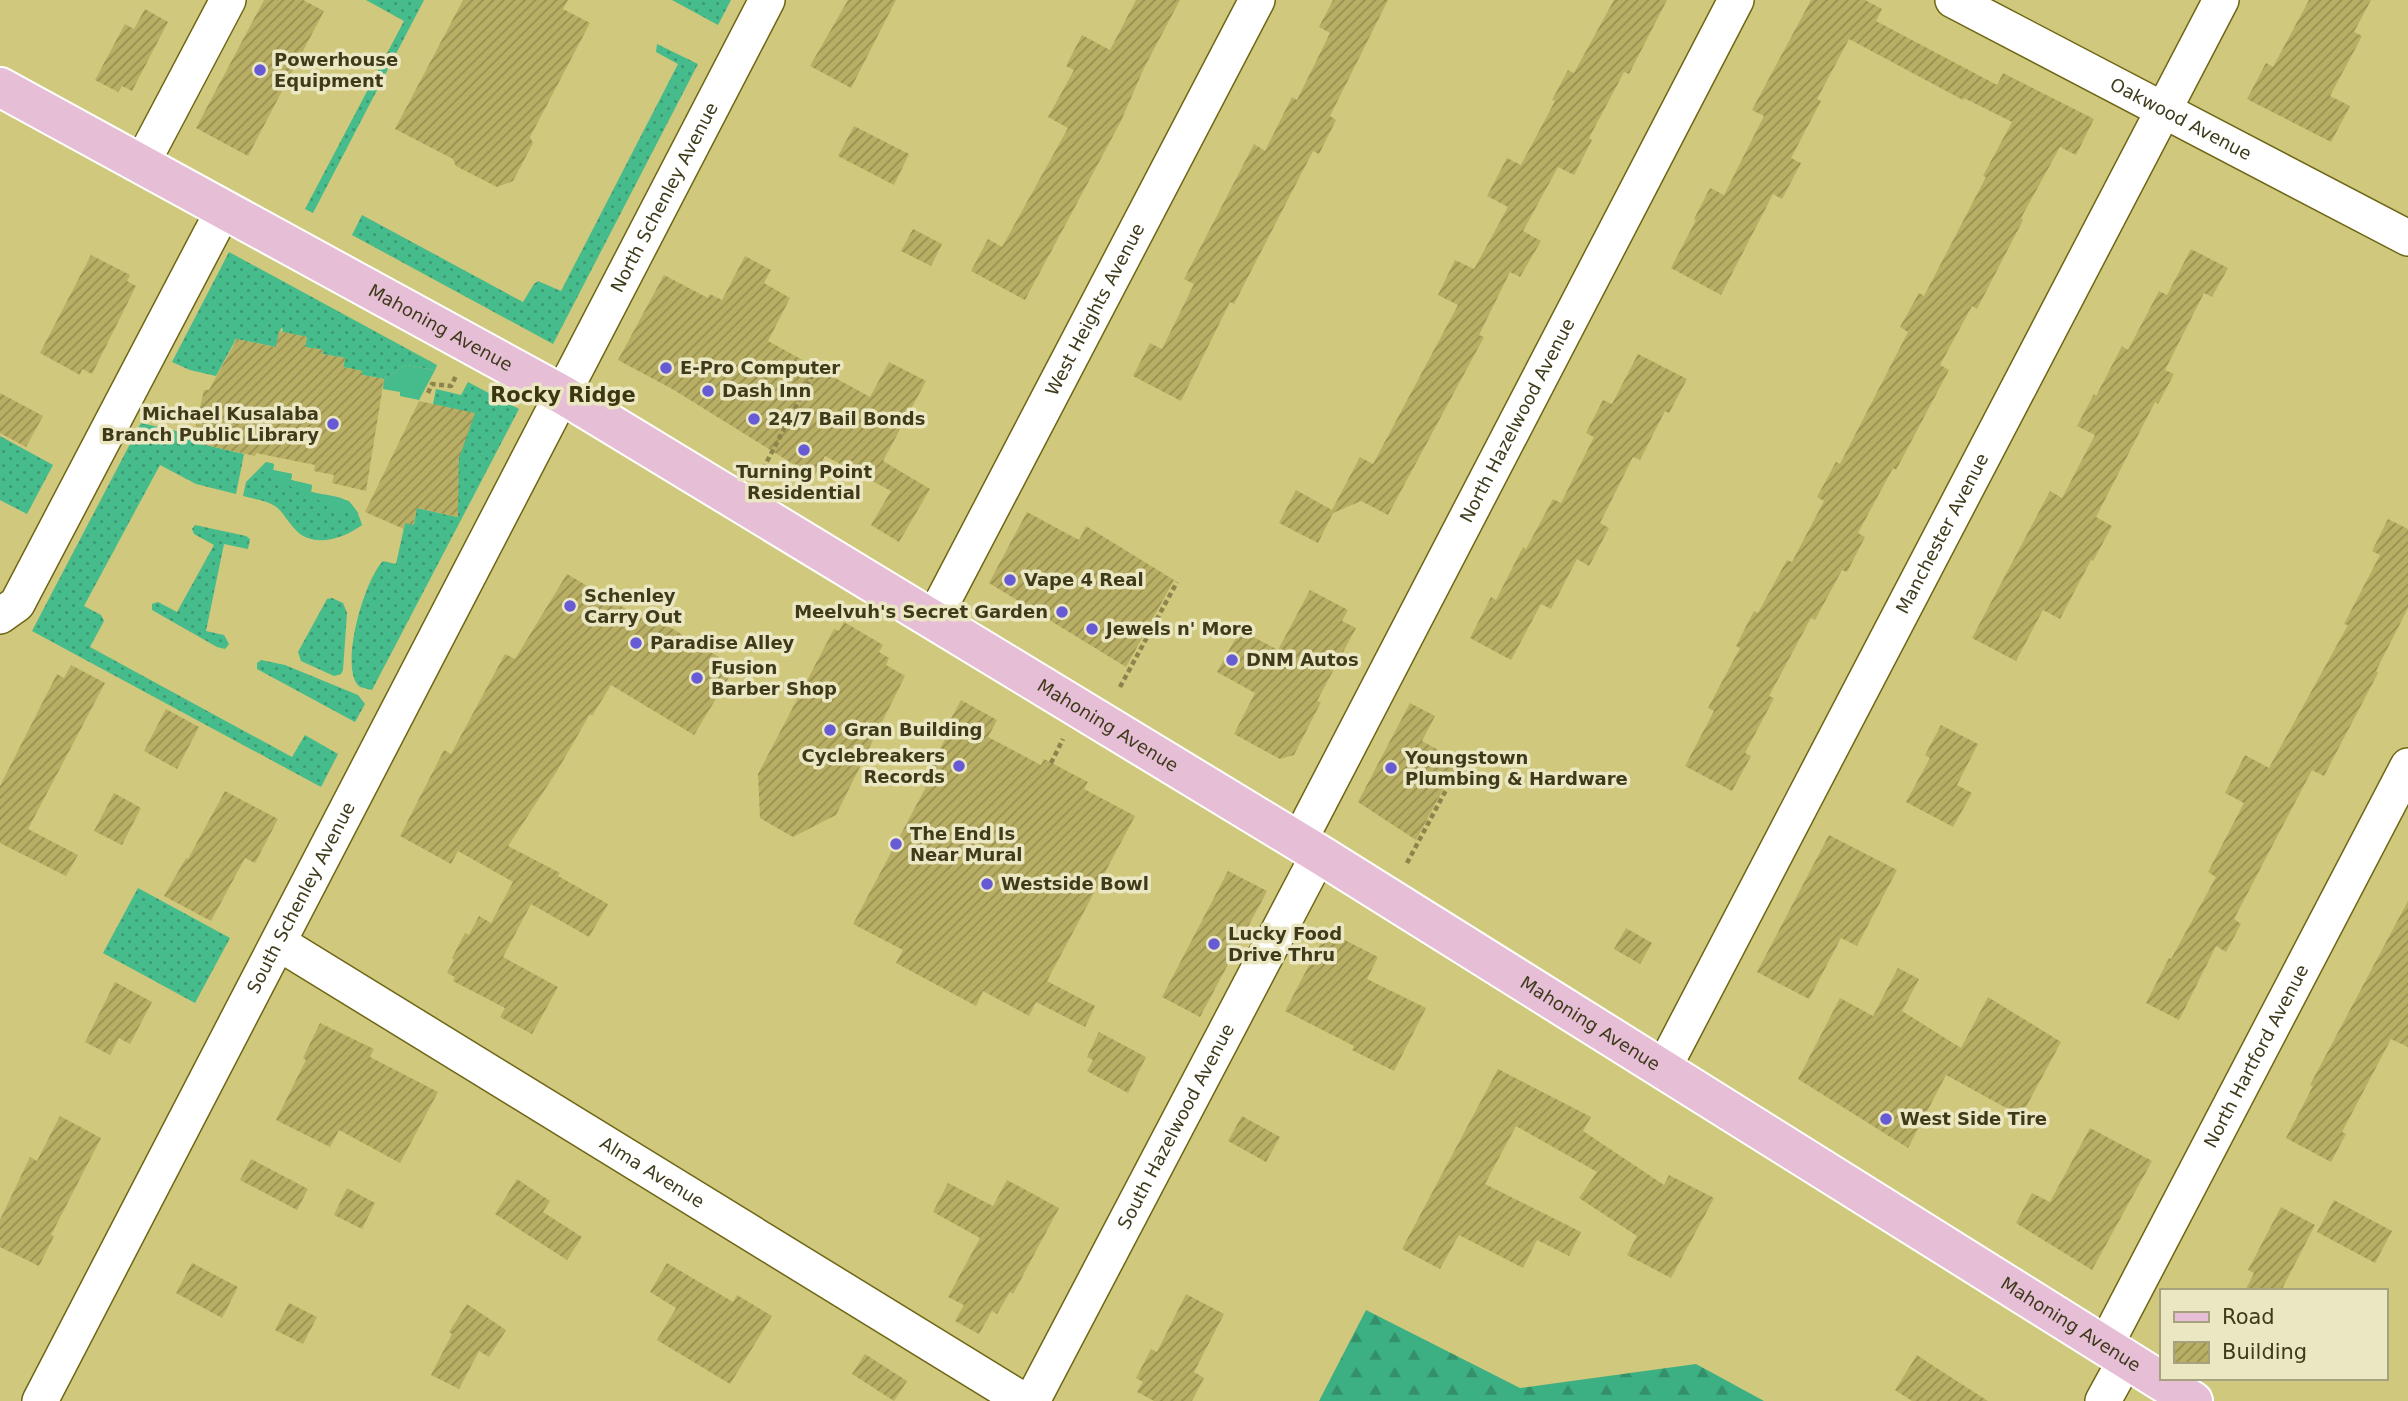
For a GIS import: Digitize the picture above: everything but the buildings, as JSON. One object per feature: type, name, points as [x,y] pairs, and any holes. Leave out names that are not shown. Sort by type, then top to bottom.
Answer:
[{"type":"main road","name":"Mahoning Avenue","points":[[0,86],[563,395],[1309,847],[2193,1401]]},
{"type":"street","points":[[142,163],[229,0]]},
{"type":"street","name":"North Schenley Avenue","points":[[563,395],[767,0]]},
{"type":"street","name":"West Heights Avenue","points":[[934,618],[1257,0]]},
{"type":"street","name":"North Hazelwood Avenue","points":[[1309,847],[1736,0]]},
{"type":"street","name":"Oakwood Avenue","points":[[1953,0],[2408,238]]},
{"type":"street","name":"Manchester Avenue","points":[[1663,1069],[2221,0]]},
{"type":"street","points":[[0,616],[17,604],[224,209]]},
{"type":"street","name":"South Schenley Avenue","points":[[40,1401],[563,395]]},
{"type":"street","name":"North Hartford Avenue","points":[[2104,1401],[2115,1352],[2408,766]]},
{"type":"street","name":"South Hazelwood Avenue","points":[[1032,1401],[1309,847]]},
{"type":"street","name":"Alma Avenue","points":[[279,943],[1024,1401]]},
{"type":"path","points":[[764,469],[816,368]]},
{"type":"path","points":[[428,393],[432,384],[451,386],[456,375]]},
{"type":"path","points":[[1120,687],[1177,582]]},
{"type":"path","points":[[1051,763],[1064,737]]},
{"type":"path","points":[[1407,863],[1461,762]]},
{"type":"green space","points":[[366,0],[424,0],[313,213],[305,209],[404,21]]},
{"type":"green space","points":[[672,0],[731,0],[718,25]]},
{"type":"green space","points":[[657,44],[698,64],[553,344],[352,235],[362,215],[523,302],[538,281],[561,291],[678,64],[656,52]]},
{"type":"green space","points":[[229,252],[437,365],[435,370],[406,365],[384,379],[362,375],[362,371],[343,367],[345,358],[322,354],[323,350],[305,347],[307,337],[282,332],[281,328],[276,347],[236,339],[216,376],[190,370],[172,362]]},
{"type":"green space","points":[[406,365],[435,370],[419,400],[383,389],[384,379]]},
{"type":"green space","points":[[468,382],[519,409],[372,690],[360,687],[354,677],[352,663],[356,625],[368,586],[376,571],[383,561],[396,564],[405,523],[414,524],[416,512],[408,506],[457,517],[433,404],[436,389],[461,395]]},
{"type":"green space","points":[[141,423],[194,435],[193,442],[244,454],[236,494],[196,484],[160,465],[84,606],[101,615],[104,621],[90,647],[292,757],[305,735],[338,754],[321,787],[32,631]]},
{"type":"green space","points":[[0,436],[53,465],[27,514],[0,500]]},
{"type":"green space","points":[[266,462],[274,464],[273,470],[292,474],[291,480],[312,485],[311,492],[344,499],[354,508],[362,525],[337,538],[327,540],[300,534],[275,506],[243,496],[246,482]]},
{"type":"green space","points":[[266,462],[274,464],[273,470],[292,474],[291,480],[312,485],[311,492],[349,501],[359,514],[333,508],[259,470]]},
{"type":"green space","points":[[195,525],[250,539],[248,549],[224,544],[206,631],[224,635],[229,644],[225,649],[152,610],[152,604],[158,602],[177,612],[214,545],[194,534],[192,529]]},
{"type":"green space","points":[[332,598],[343,603],[347,613],[343,670],[341,674],[334,676],[301,661],[298,652],[327,599]]},
{"type":"green space","points":[[261,660],[285,665],[358,695],[365,704],[355,722],[257,669],[257,663]]},
{"type":"green space","points":[[138,888],[230,938],[195,1003],[103,953]]},
{"type":"green space","points":[[1366,1310],[1520,1388],[1696,1364],[1764,1401],[1319,1401]]},
{"type":"place","name":"Powerhouse Equipment","points":[[260,70]]},
{"type":"place","name":"E-Pro Computer","points":[[666,368]]},
{"type":"place","name":"Dash Inn","points":[[708,391]]},
{"type":"place","name":"24/7 Bail Bonds","points":[[754,419]]},
{"type":"place","name":"Michael Kusalaba Branch Public Library","points":[[333,424]]},
{"type":"place","name":"Turning Point Residential","points":[[804,450]]},
{"type":"place","name":"Vape 4 Real","points":[[1010,580]]},
{"type":"place","name":"Schenley Carry Out","points":[[570,606]]},
{"type":"place","name":"Meelvuh's Secret Garden","points":[[1062,612]]},
{"type":"place","name":"Jewels n' More","points":[[1092,629]]},
{"type":"place","name":"Paradise Alley","points":[[636,643]]},
{"type":"place","name":"DNM Autos","points":[[1232,660]]},
{"type":"place","name":"Fusion Barber Shop","points":[[697,678]]},
{"type":"place","name":"Gran Building","points":[[830,730]]},
{"type":"place","name":"Cyclebreakers Records","points":[[959,766]]},
{"type":"place","name":"Youngstown Plumbing & Hardware","points":[[1391,768]]},
{"type":"place","name":"The End Is Near Mural","points":[[896,844]]},
{"type":"place","name":"Westside Bowl","points":[[987,884]]},
{"type":"place","name":"Lucky Food Drive Thru","points":[[1214,944]]},
{"type":"place","name":"West Side Tire","points":[[1886,1119]]},
{"type":"district","name":"Rocky Ridge","points":[[563,395]]}]
